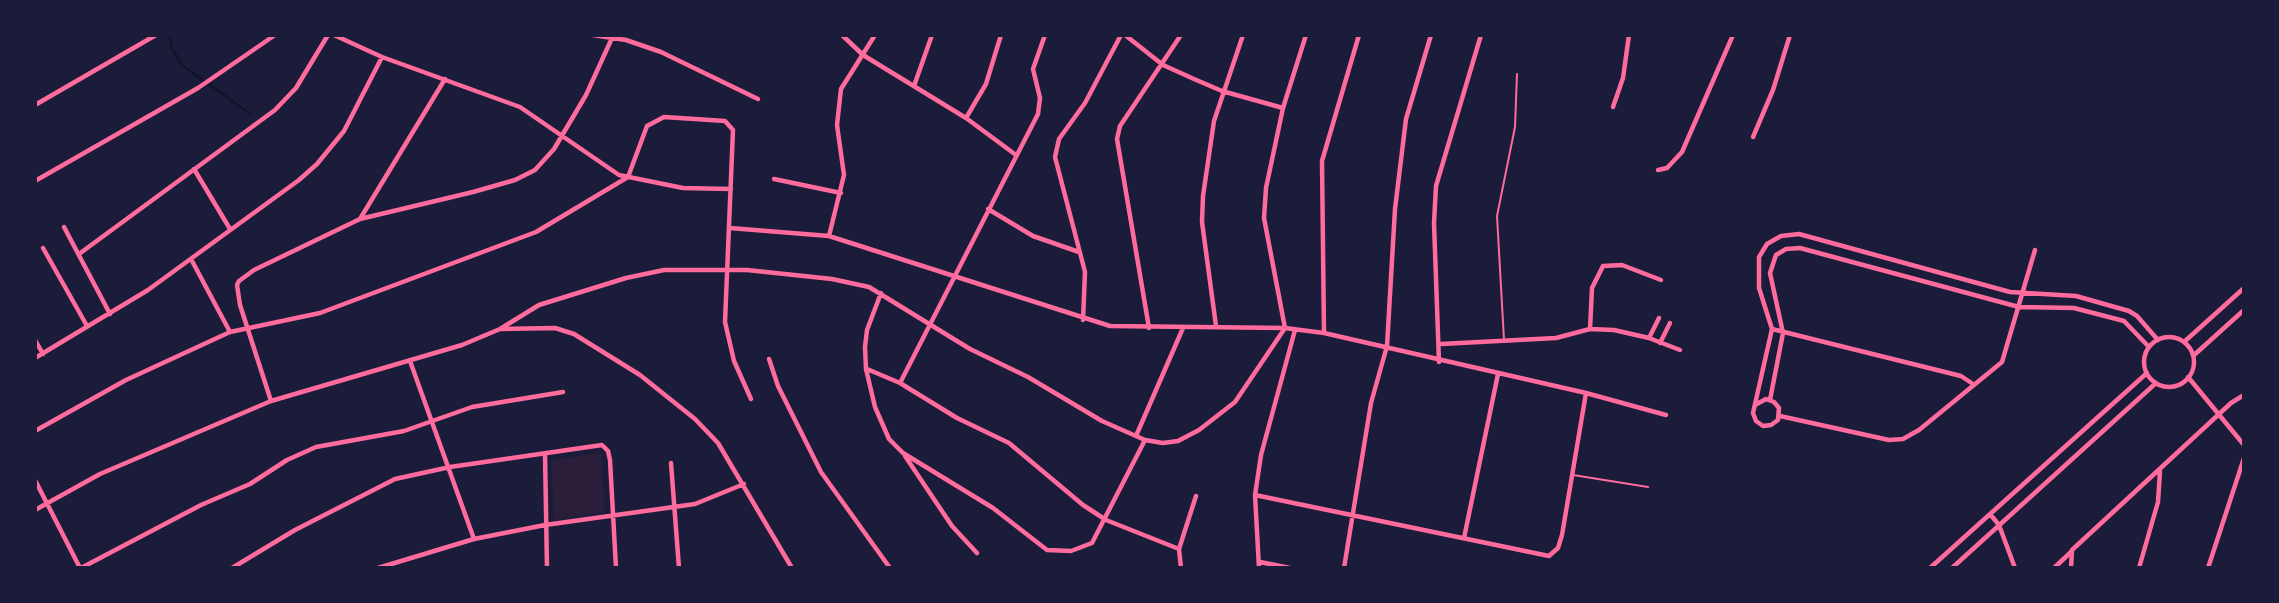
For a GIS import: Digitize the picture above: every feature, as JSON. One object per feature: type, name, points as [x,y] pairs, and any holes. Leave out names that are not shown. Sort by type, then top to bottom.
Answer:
[{"type":"street","points":[[35,105],[156,35]]},
{"type":"street","points":[[35,181],[198,88],[275,35]]},
{"type":"street","points":[[79,254],[286,99],[328,35]]},
{"type":"street","points":[[334,35],[382,57],[520,107],[562,134],[599,163],[628,177],[683,188],[731,189]]},
{"type":"street","points":[[593,35],[646,46],[677,58],[758,99]]},
{"type":"street","points":[[842,35],[863,55],[966,118],[1016,155]]},
{"type":"street","points":[[829,236],[844,175],[837,125],[839,103],[847,78],[875,35]]},
{"type":"street","points":[[914,86],[932,35]]},
{"type":"street","points":[[966,118],[986,85],[1002,35]]},
{"type":"street","points":[[900,383],[1038,114],[1040,98],[1033,69],[1045,35]]},
{"type":"street","points":[[1083,320],[1086,289],[1055,157],[1059,139],[1085,103],[1123,35],[1163,65],[1222,91],[1283,108]]},
{"type":"street","points":[[1149,328],[1117,139],[1120,126],[1181,35]]},
{"type":"street","points":[[1216,326],[1202,209],[1207,156],[1222,91],[1243,35]]},
{"type":"street","points":[[35,510],[100,474],[271,401],[462,345],[500,329],[539,305],[626,278],[664,270],[728,268],[832,279],[881,293],[930,324],[1102,421],[1145,440],[1163,443],[1178,440],[1215,420],[1235,402],[1285,328],[1264,218],[1271,157],[1306,35]]},
{"type":"street","points":[[1324,333],[1322,160],[1359,35]]},
{"type":"street","points":[[1344,568],[1371,403],[1387,346],[1400,157],[1406,119],[1431,35]]},
{"type":"street","points":[[1439,362],[1441,344],[1434,223],[1436,186],[1480,35]]},
{"type":"street","points":[[1613,107],[1623,78],[1629,35]]},
{"type":"street","points":[[1658,170],[1667,168],[1682,152],[1733,35]]},
{"type":"street","points":[[1753,137],[1773,90],[1790,35]]},
{"type":"street","points":[[271,401],[237,293],[239,281],[254,270],[360,219],[516,180],[544,162],[586,95],[612,38]]},
{"type":"street","points":[[35,358],[110,314],[191,259],[280,195],[317,164],[344,131],[382,57]]},
{"type":"street","points":[[360,219],[445,79]]},
{"type":"street","points":[[35,431],[126,380],[230,332],[320,313],[419,274],[515,242],[577,210],[628,177],[641,137],[652,121],[664,117],[718,120],[730,124],[733,130],[727,339],[751,399]]},
{"type":"street","points":[[194,169],[230,229]]},
{"type":"street","points":[[774,179],[841,193]]},
{"type":"street","points":[[988,209],[1033,236],[1079,253]]},
{"type":"street","points":[[64,227],[110,314]]},
{"type":"street","points":[[730,229],[829,236],[1083,320],[1110,326],[1285,328],[1324,333],[1387,346],[1439,362],[1586,393],[1666,415]]},
{"type":"street","points":[[1780,416],[1771,425],[1759,424],[1753,413],[1772,329],[1757,270],[1759,257],[1767,244],[1781,236],[1800,234],[2010,292],[2076,296],[2129,310],[2158,340]]},
{"type":"street","points":[[43,248],[88,327]]},
{"type":"street","points":[[1770,400],[1783,332],[1770,273],[1776,255],[1786,249],[1800,248],[2020,307],[2074,307],[2124,321],[2149,347]]},
{"type":"street","points":[[1780,416],[1889,440],[1903,439],[1919,430],[2002,362],[2035,250]]},
{"type":"street","points":[[191,259],[230,332]]},
{"type":"street","points":[[1590,329],[1592,288],[1603,266],[1615,263],[1661,280]]},
{"type":"street","points":[[2184,342],[2244,288]]},
{"type":"street","points":[[881,293],[867,330],[866,369],[880,421],[889,439],[903,453],[946,518],[977,553]]},
{"type":"street","points":[[2193,356],[2184,342],[2174,338],[2158,340],[2149,347],[2144,362],[2147,373],[2156,383],[2174,386],[2188,377],[2193,356],[2244,310]]},
{"type":"street","points":[[1649,338],[1659,318]]},
{"type":"street","points":[[1660,343],[1670,323]]},
{"type":"street","points":[[1136,436],[1183,328]]},
{"type":"street","points":[[500,329],[563,330],[601,349],[695,419],[718,443],[792,568]]},
{"type":"street","points":[[1441,344],[1556,338],[1590,329],[1614,330],[1649,338],[1680,350]]},
{"type":"street","points":[[1772,329],[1961,376],[1973,384]]},
{"type":"street","points":[[1290,568],[1259,565],[1255,495],[1261,455],[1295,330]]},
{"type":"street","points":[[35,340],[43,354]]},
{"type":"street","points":[[769,359],[778,386],[821,472],[890,568]]},
{"type":"street","points":[[410,361],[474,539]]},
{"type":"street","points":[[866,369],[900,383],[957,418],[1009,443],[1106,520],[1179,549]]},
{"type":"street","points":[[1930,568],[2147,373]]},
{"type":"street","points":[[1464,538],[1498,374]]},
{"type":"street","points":[[2188,377],[2244,445]]},
{"type":"street","points":[[1952,568],[2156,383]]},
{"type":"street","points":[[35,480],[80,568],[201,505],[244,488],[287,460],[316,447],[397,433],[472,407],[564,392]]},
{"type":"street","points":[[1255,495],[1549,556],[1558,548],[1562,535],[1586,393]]},
{"type":"street","points":[[2054,568],[2244,395]]},
{"type":"street","points":[[1755,405],[1762,400],[1770,400],[1779,408],[1780,416]]},
{"type":"street","points":[[903,453],[993,508],[1047,550],[1071,551],[1088,547],[1106,520],[1145,440]]},
{"type":"street","points":[[232,568],[295,530],[395,479],[450,467],[597,446],[606,447],[608,451],[616,568]]},
{"type":"street","points":[[545,454],[547,568]]},
{"type":"street","points":[[2208,568],[2244,458]]},
{"type":"street","points":[[671,463],[679,568]]},
{"type":"street","points":[[2139,568],[2158,502],[2161,471]]},
{"type":"street","points":[[378,568],[474,539],[545,525],[673,508],[712,499],[744,484]]},
{"type":"street","points":[[1181,568],[1179,549],[1196,496]]},
{"type":"street","points":[[1990,514],[1999,525],[2015,568]]},
{"type":"street","points":[[2071,568],[2072,551]]},
{"type":"lane","points":[[1504,341],[1497,216],[1515,127],[1517,74]]},
{"type":"lane","points":[[1572,475],[1648,487]]},
{"type":"shaded area","points":[[601,453],[605,513],[554,520],[551,460]]},
{"type":"waterway","points":[[170,35],[171,47],[182,65],[249,113]]}]
